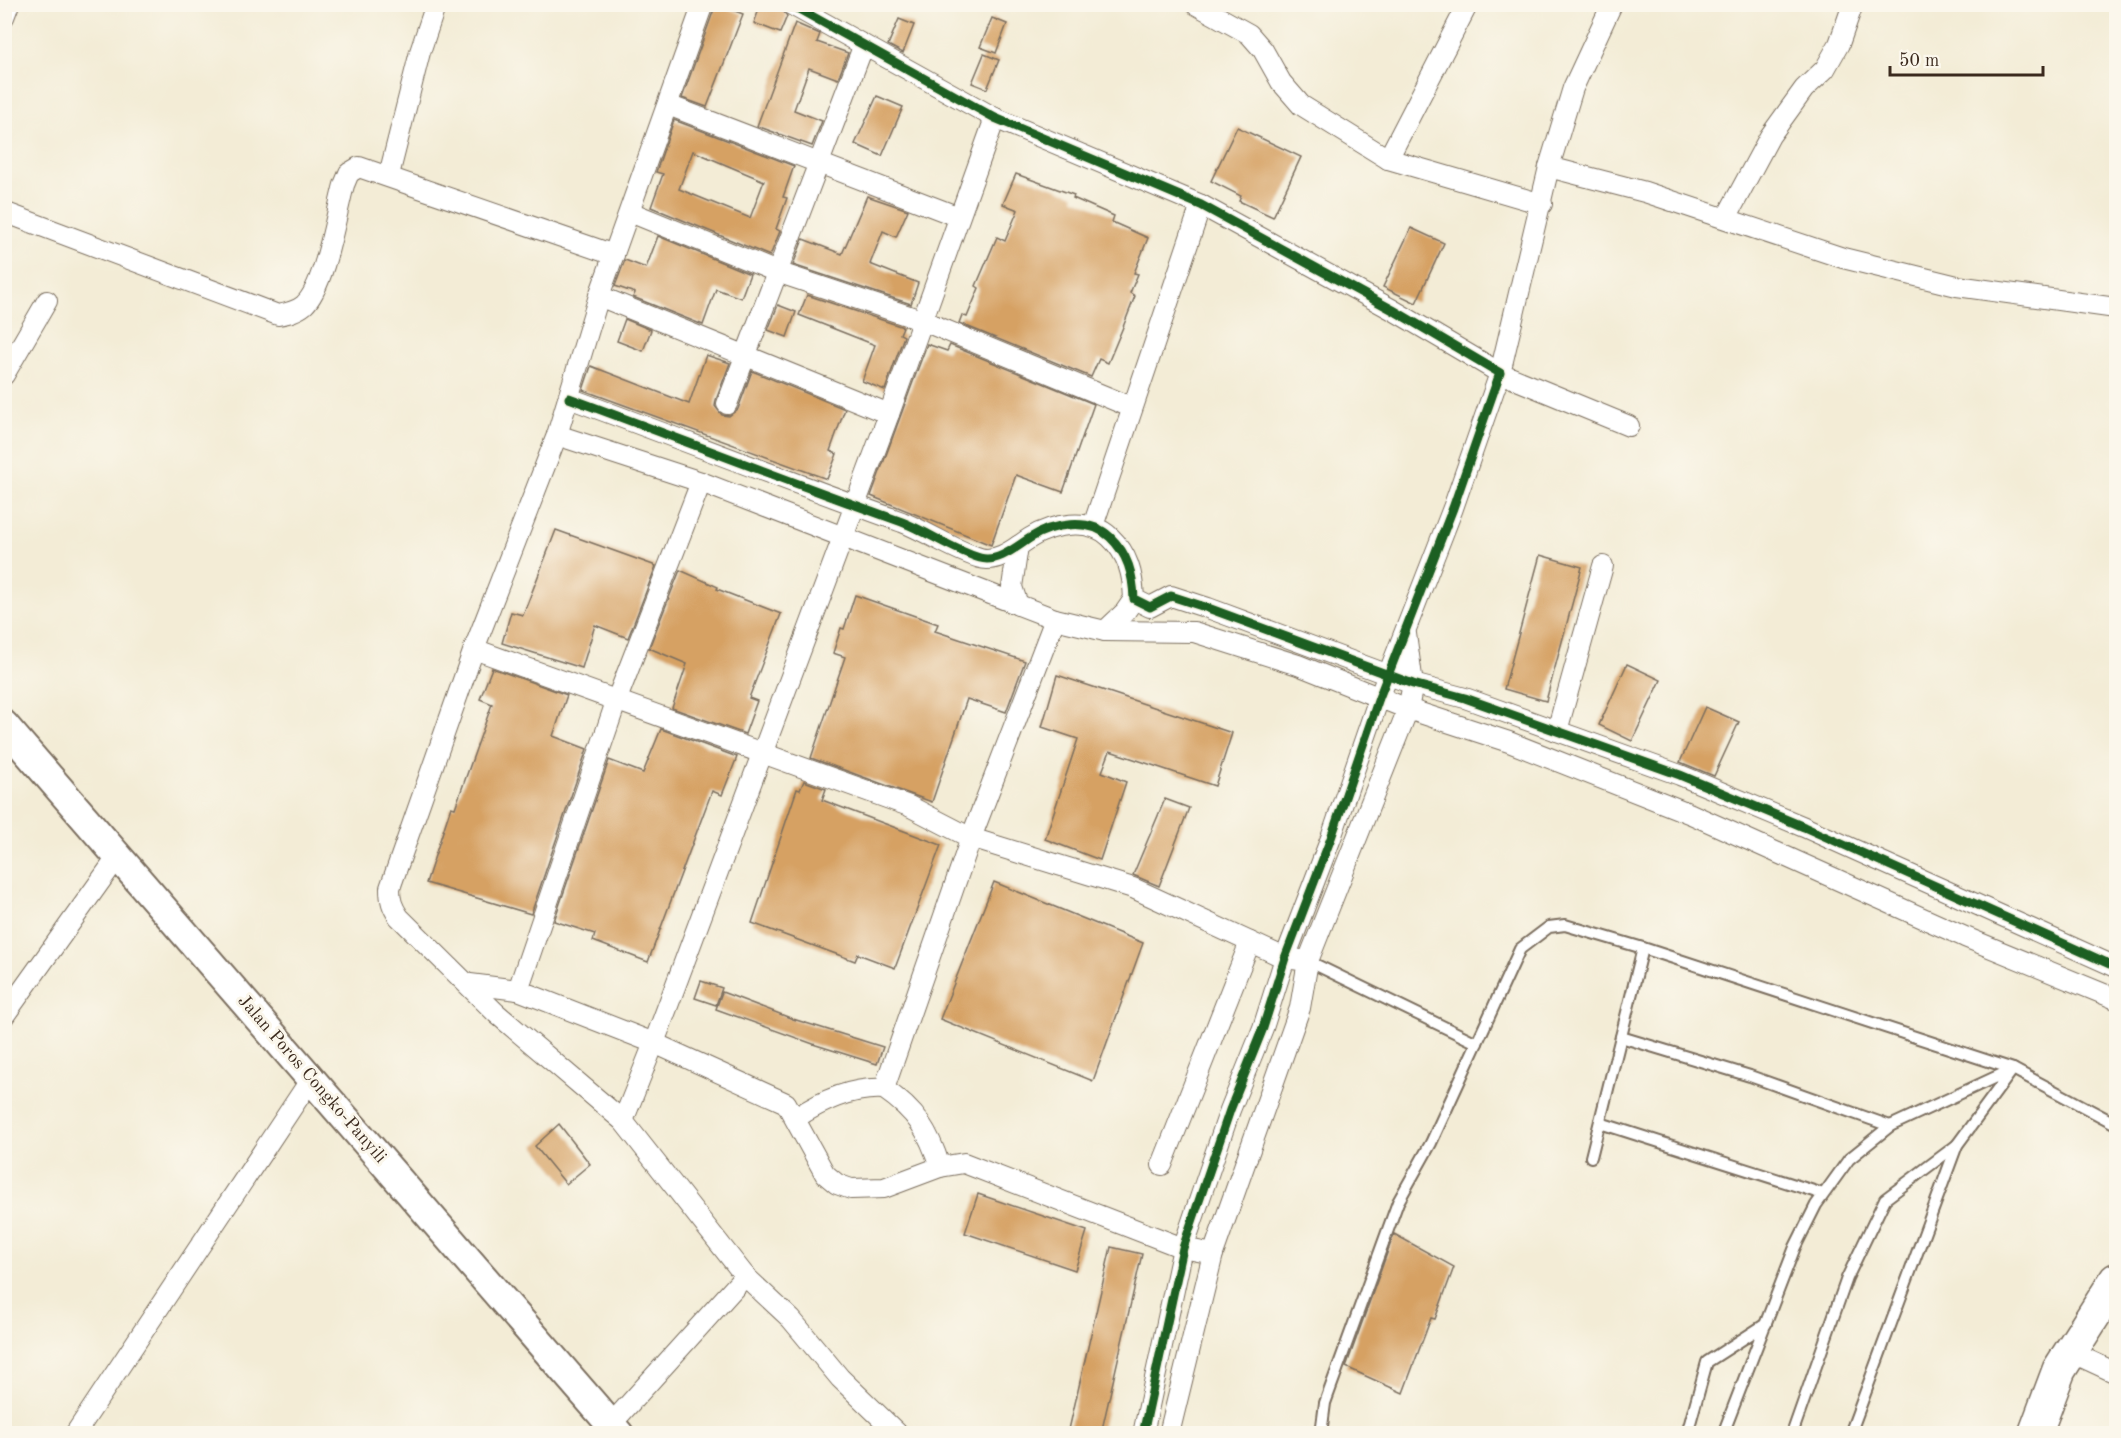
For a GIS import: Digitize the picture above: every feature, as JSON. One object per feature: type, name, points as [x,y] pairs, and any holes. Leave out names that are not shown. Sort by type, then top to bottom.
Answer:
[{"type":"highway","points":[[2035,1434],[2059,1370],[2073,1353],[2092,1316],[2116,1281]]},
{"type":"main road","name":"Jalan Poros Congko-Panyili","points":[[4,726],[119,855],[612,1431]]},
{"type":"street","points":[[4,17],[9,4]]},
{"type":"street","points":[[389,175],[420,52],[436,4]]},
{"type":"street","points":[[703,4],[599,296],[557,435],[474,649],[390,888],[390,896],[392,907],[399,917],[470,984],[496,1013],[623,1121],[745,1276],[791,1319],[840,1378],[898,1434]]},
{"type":"street","points":[[790,4],[995,118],[1201,205],[1393,310],[1500,372],[1629,426]]},
{"type":"street","points":[[1195,4],[1249,34],[1263,50],[1281,82],[1302,105],[1388,159],[1542,204]]},
{"type":"street","points":[[1388,159],[1468,4]]},
{"type":"street","points":[[1143,1434],[1183,1248],[1230,1110],[1263,1028],[1285,958],[1331,838],[1379,698],[1406,631],[1500,372],[1549,167],[1573,88],[1612,4]]},
{"type":"street","points":[[1726,218],[1770,136],[1804,89],[1825,69],[1839,44],[1853,4]]},
{"type":"street","points":[[727,404],[864,47]]},
{"type":"street","points":[[668,105],[958,218]]},
{"type":"street","points":[[623,1121],[889,414],[995,118]]},
{"type":"street","points":[[4,212],[278,315],[306,304],[319,282],[349,173],[359,166],[614,255]]},
{"type":"street","points":[[1549,167],[1645,192],[1843,258],[1957,285],[2116,308]]},
{"type":"street","points":[[1093,526],[1201,205]]},
{"type":"street","points":[[630,212],[777,272],[921,320],[1131,408]]},
{"type":"street","points":[[599,296],[889,414]]},
{"type":"street","points":[[4,375],[47,301]]},
{"type":"street","points":[[569,398],[911,526],[981,558],[993,558],[1031,537],[1059,526],[1093,526],[1108,535],[1126,557],[1133,578],[1134,598],[1125,612],[1105,631]]},
{"type":"street","points":[[557,435],[701,482],[1055,620],[1105,631],[1194,632],[1298,665],[1408,709],[1509,742],[1692,814],[1965,937],[2116,999]]},
{"type":"street","points":[[518,990],[617,699],[701,482]]},
{"type":"street","points":[[1018,546],[1012,587],[1018,605]]},
{"type":"street","points":[[1557,731],[1603,566]]},
{"type":"street","points":[[1134,598],[1150,607],[1171,596],[1209,608],[1413,684],[1465,698],[1680,776],[2116,967]]},
{"type":"street","points":[[884,1089],[971,838],[1055,620]]},
{"type":"street","points":[[1169,1434],[1213,1254],[1300,1008],[1308,961],[1408,709],[1413,684],[1406,631]]},
{"type":"street","points":[[474,649],[909,806],[971,838],[1133,888],[1285,958],[1308,961]]},
{"type":"street","points":[[1818,870],[1830,840]]},
{"type":"street","points":[[4,1016],[119,855]]},
{"type":"street","points":[[1162,1165],[1251,942]]},
{"type":"street","points":[[470,984],[518,990],[654,1043],[786,1102],[825,1174],[837,1184],[851,1189],[884,1188],[953,1163],[975,1166],[1183,1248],[1213,1254]]},
{"type":"street","points":[[75,1434],[311,1078]]},
{"type":"street","points":[[796,1118],[816,1105],[855,1089],[884,1089],[910,1110],[929,1134],[940,1167]]},
{"type":"street","points":[[612,1431],[745,1276]]},
{"type":"street","points":[[2073,1353],[2116,1373]]},
{"type":"lane","points":[[1321,1434],[1325,1403],[1398,1203],[1431,1143],[1520,949],[1549,927],[1564,925],[1643,948],[2013,1069],[2116,1124]]},
{"type":"lane","points":[[1591,1156],[1643,948]]},
{"type":"lane","points":[[1308,961],[1478,1043]]},
{"type":"lane","points":[[1621,1037],[1750,1076],[1890,1126]]},
{"type":"lane","points":[[1723,1434],[1795,1247],[1824,1194],[1849,1159],[1890,1126],[2013,1069]]},
{"type":"lane","points":[[1850,1434],[1957,1145],[2013,1069]]},
{"type":"lane","points":[[1599,1123],[1824,1194]]},
{"type":"lane","points":[[1792,1434],[1847,1278],[1885,1198],[1957,1145]]},
{"type":"lane","points":[[1687,1434],[1707,1362],[1766,1324]]},
{"type":"building","points":[[716,4],[743,14],[707,107],[682,98]]},
{"type":"building","points":[[761,4],[778,4],[787,16],[780,33],[754,23]]},
{"type":"building","points":[[992,18],[1007,24],[996,53],[980,47]]},
{"type":"building","points":[[899,19],[914,25],[903,53],[888,45]]},
{"type":"building","points":[[795,23],[820,34],[817,42],[848,53],[838,79],[809,68],[794,110],[822,121],[812,146],[757,126]]},
{"type":"building","points":[[984,54],[999,60],[987,89],[972,83]]},
{"type":"building","points":[[877,96],[903,107],[882,156],[855,144]]},
{"type":"building","points":[[674,120],[794,166],[783,197],[787,198],[776,229],[780,231],[770,256],[651,207],[663,174],[656,172]],"holes":[[[693,151],[764,181],[750,218],[679,189]]]},
{"type":"building","points":[[1237,127],[1301,157],[1273,217],[1239,201],[1241,196],[1211,181]]},
{"type":"building","points":[[1016,174],[1074,195],[1073,198],[1114,216],[1112,222],[1148,238],[1134,273],[1138,274],[1130,293],[1135,296],[1123,327],[1108,363],[1099,359],[1091,377],[959,323],[962,315],[967,317],[979,288],[976,286],[997,237],[1005,241],[1018,210],[1003,204]]},
{"type":"building","points":[[867,196],[908,210],[896,237],[883,231],[870,264],[918,283],[911,304],[793,265],[803,239],[842,254]]},
{"type":"building","points":[[1411,228],[1444,243],[1416,303],[1383,287]]},
{"type":"building","points":[[658,236],[750,274],[741,298],[716,289],[703,325],[633,297],[635,293],[615,286],[625,260],[646,268]]},
{"type":"building","points":[[807,295],[903,327],[900,334],[904,336],[885,390],[862,381],[875,345],[799,315]]},
{"type":"building","points":[[778,305],[796,312],[787,337],[768,330]]},
{"type":"building","points":[[625,319],[651,330],[643,351],[617,341]]},
{"type":"building","points":[[927,344],[947,351],[950,345],[1094,404],[1063,492],[1016,475],[991,545],[871,496]]},
{"type":"building","points":[[706,355],[730,363],[715,406],[722,415],[729,416],[738,409],[752,371],[845,409],[830,451],[837,454],[827,479],[583,390],[591,366],[689,404]]},
{"type":"building","points":[[556,530],[656,566],[628,638],[595,625],[582,668],[502,643],[511,612],[523,615]]},
{"type":"building","points":[[1540,555],[1582,567],[1546,701],[1504,689]]},
{"type":"building","points":[[680,570],[718,587],[717,589],[781,614],[749,698],[757,701],[745,734],[672,708],[687,664],[649,648]]},
{"type":"building","points":[[855,595],[938,624],[935,631],[1025,661],[1006,712],[967,699],[932,802],[811,758],[845,657],[833,653]]},
{"type":"building","points":[[1627,664],[1661,680],[1632,741],[1599,725]]},
{"type":"building","points":[[492,668],[567,695],[553,736],[587,749],[531,914],[426,883],[451,807],[455,808],[492,704],[480,699]]},
{"type":"building","points":[[1057,675],[1232,733],[1215,786],[1110,751],[1102,772],[1126,782],[1100,860],[1045,839],[1078,739],[1042,727]]},
{"type":"building","points":[[1705,707],[1739,722],[1714,776],[1680,762]]},
{"type":"building","points":[[661,729],[737,757],[722,795],[712,791],[648,962],[593,941],[595,934],[554,921],[609,760],[643,773]]},
{"type":"building","points":[[804,781],[826,789],[822,800],[941,845],[895,968],[858,954],[855,961],[752,923],[797,789],[800,790]]},
{"type":"building","points":[[1165,799],[1189,808],[1159,886],[1133,875]]},
{"type":"building","points":[[994,882],[1143,943],[1093,1081],[940,1019]]},
{"type":"building","points":[[701,981],[722,988],[716,1005],[695,998]]},
{"type":"building","points":[[722,992],[793,1019],[883,1047],[877,1064],[716,1009]]},
{"type":"building","points":[[559,1124],[590,1164],[566,1184],[535,1146]]},
{"type":"building","points":[[978,1194],[1087,1231],[1075,1270],[965,1233]]},
{"type":"building","points":[[1394,1234],[1454,1267],[1435,1319],[1431,1318],[1403,1393],[1346,1367]]},
{"type":"building","points":[[1111,1247],[1142,1254],[1101,1434],[1068,1434]]},
{"type":"cycle path","points":[[790,4],[995,118],[1201,205],[1393,310],[1500,373],[1453,508],[1379,698],[1331,838],[1285,958],[1263,1028],[1230,1110],[1183,1248],[1143,1434]]},
{"type":"cycle path","points":[[569,398],[902,522],[980,558],[1000,556],[1039,533],[1059,526],[1092,527],[1110,537],[1121,550],[1131,573],[1134,599],[1150,607],[1171,596],[1413,684],[1465,698],[1680,775],[1804,827],[2116,967]]}]
